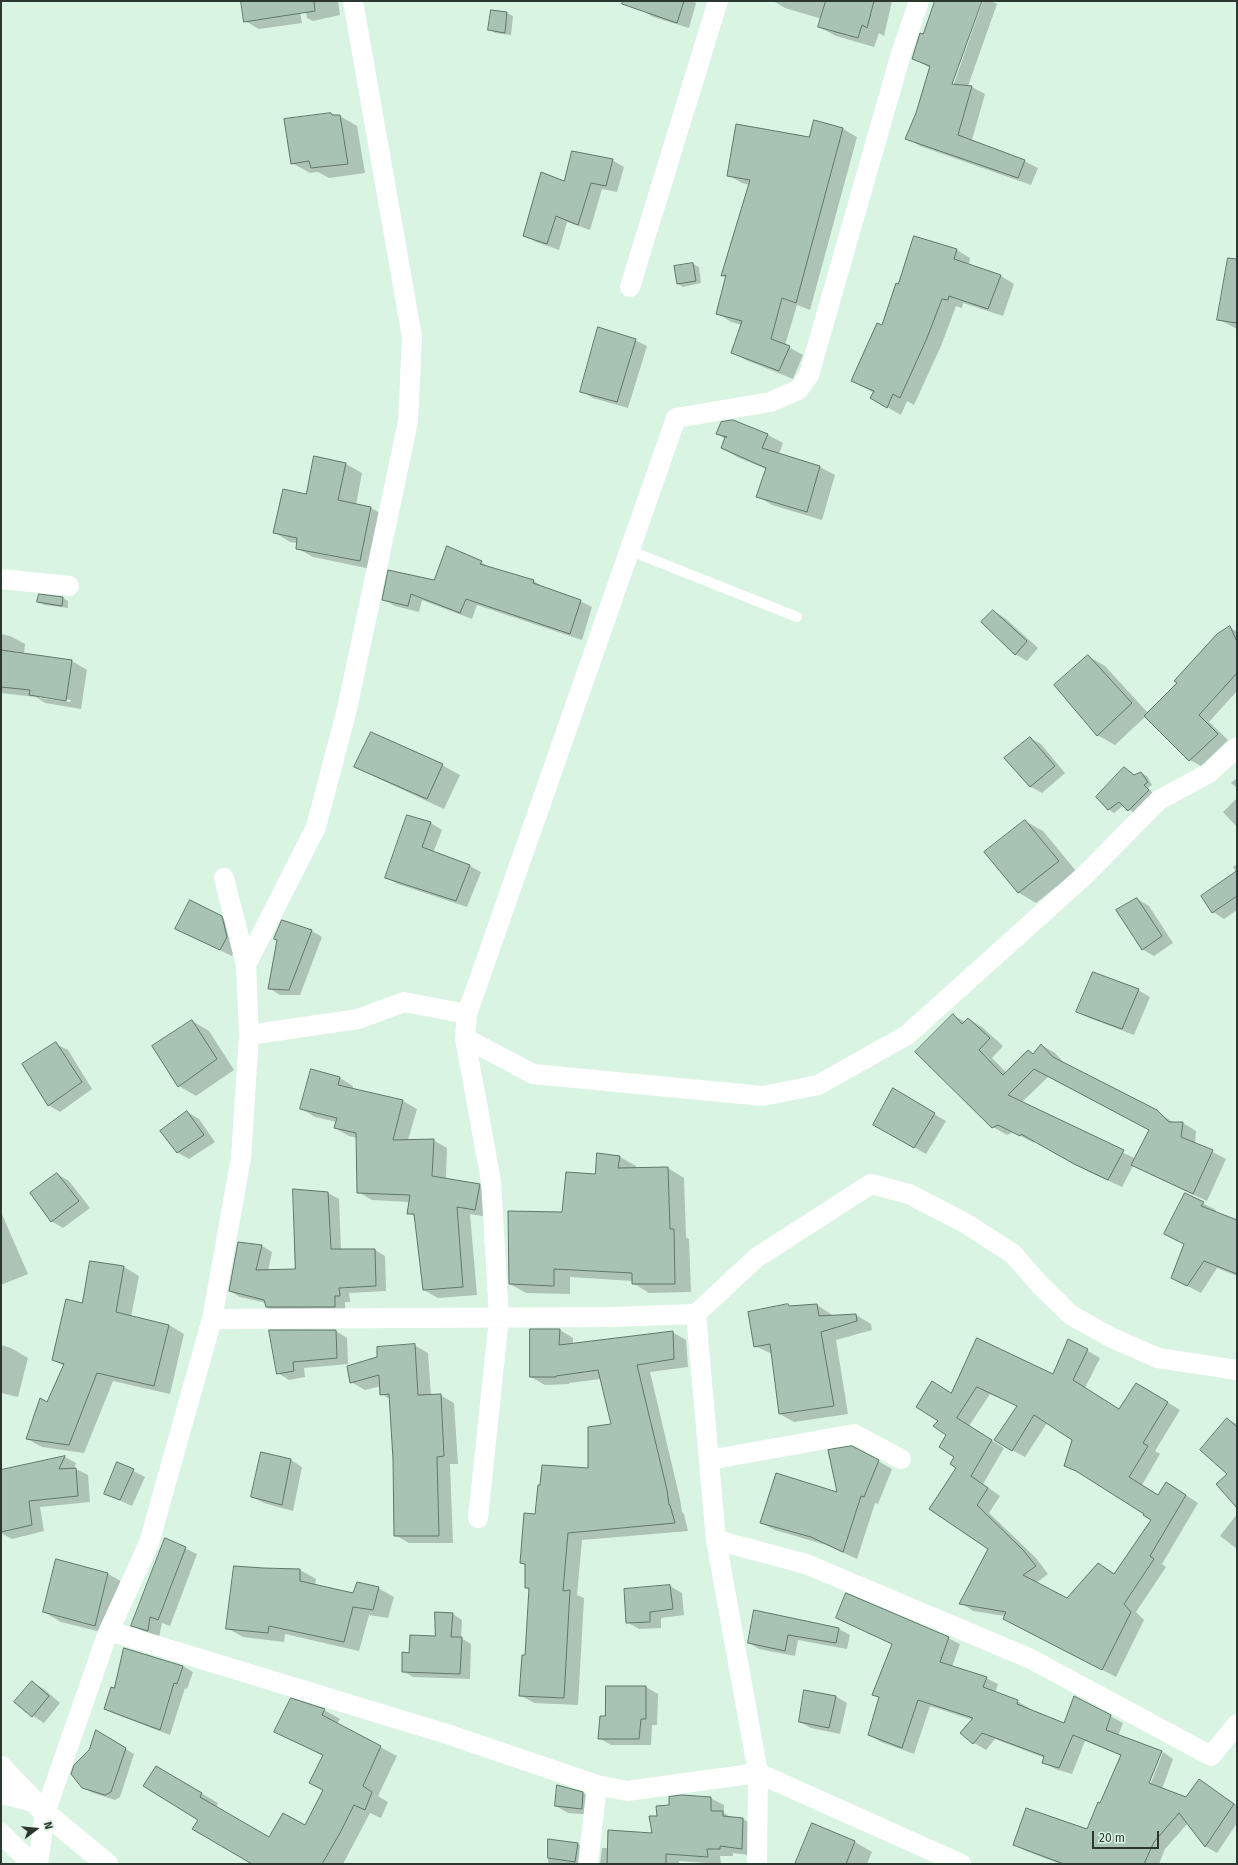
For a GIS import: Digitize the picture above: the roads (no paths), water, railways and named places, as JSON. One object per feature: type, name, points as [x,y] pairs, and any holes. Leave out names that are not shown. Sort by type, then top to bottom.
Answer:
[{"type":"highway","points":[[1,1767],[39,1808],[107,1864]]},
{"type":"street","points":[[246,965],[316,827],[347,709],[408,422],[412,337],[353,1]]},
{"type":"street","points":[[630,287],[718,1]]},
{"type":"street","points":[[478,1518],[499,1318],[491,1181],[465,1038],[467,1014],[631,551],[676,418],[770,402],[798,390],[810,375],[901,54],[919,1]]},
{"type":"street","points":[[1,579],[69,586]]},
{"type":"street","points":[[465,1038],[533,1074],[763,1096],[818,1085],[907,1035],[1084,875],[1159,800],[1210,773],[1237,747]]},
{"type":"street","points":[[38,1864],[39,1808],[109,1631],[149,1543],[212,1319],[241,1158],[249,1035],[246,965],[224,878]]},
{"type":"street","points":[[249,1035],[358,1018],[404,1002],[467,1014]]},
{"type":"street","points":[[212,1319],[609,1317],[696,1314],[756,1258],[871,1184],[909,1194],[965,1223],[1013,1254],[1040,1285],[1071,1315],[1110,1337],[1158,1358],[1237,1370]]},
{"type":"street","points":[[696,1314],[716,1540],[758,1773],[757,1864]]},
{"type":"street","points":[[709,1460],[854,1434],[901,1459]]},
{"type":"street","points":[[716,1540],[806,1564],[1031,1659],[1211,1756],[1237,1724]]},
{"type":"street","points":[[109,1631],[442,1733],[598,1785],[627,1791],[758,1773],[961,1864]]},
{"type":"street","points":[[588,1864],[598,1785]]},
{"type":"street","points":[[1,1794],[39,1808]]},
{"type":"street","points":[[1,1833],[32,1864]]},
{"type":"lane","points":[[631,551],[797,617]]}]
